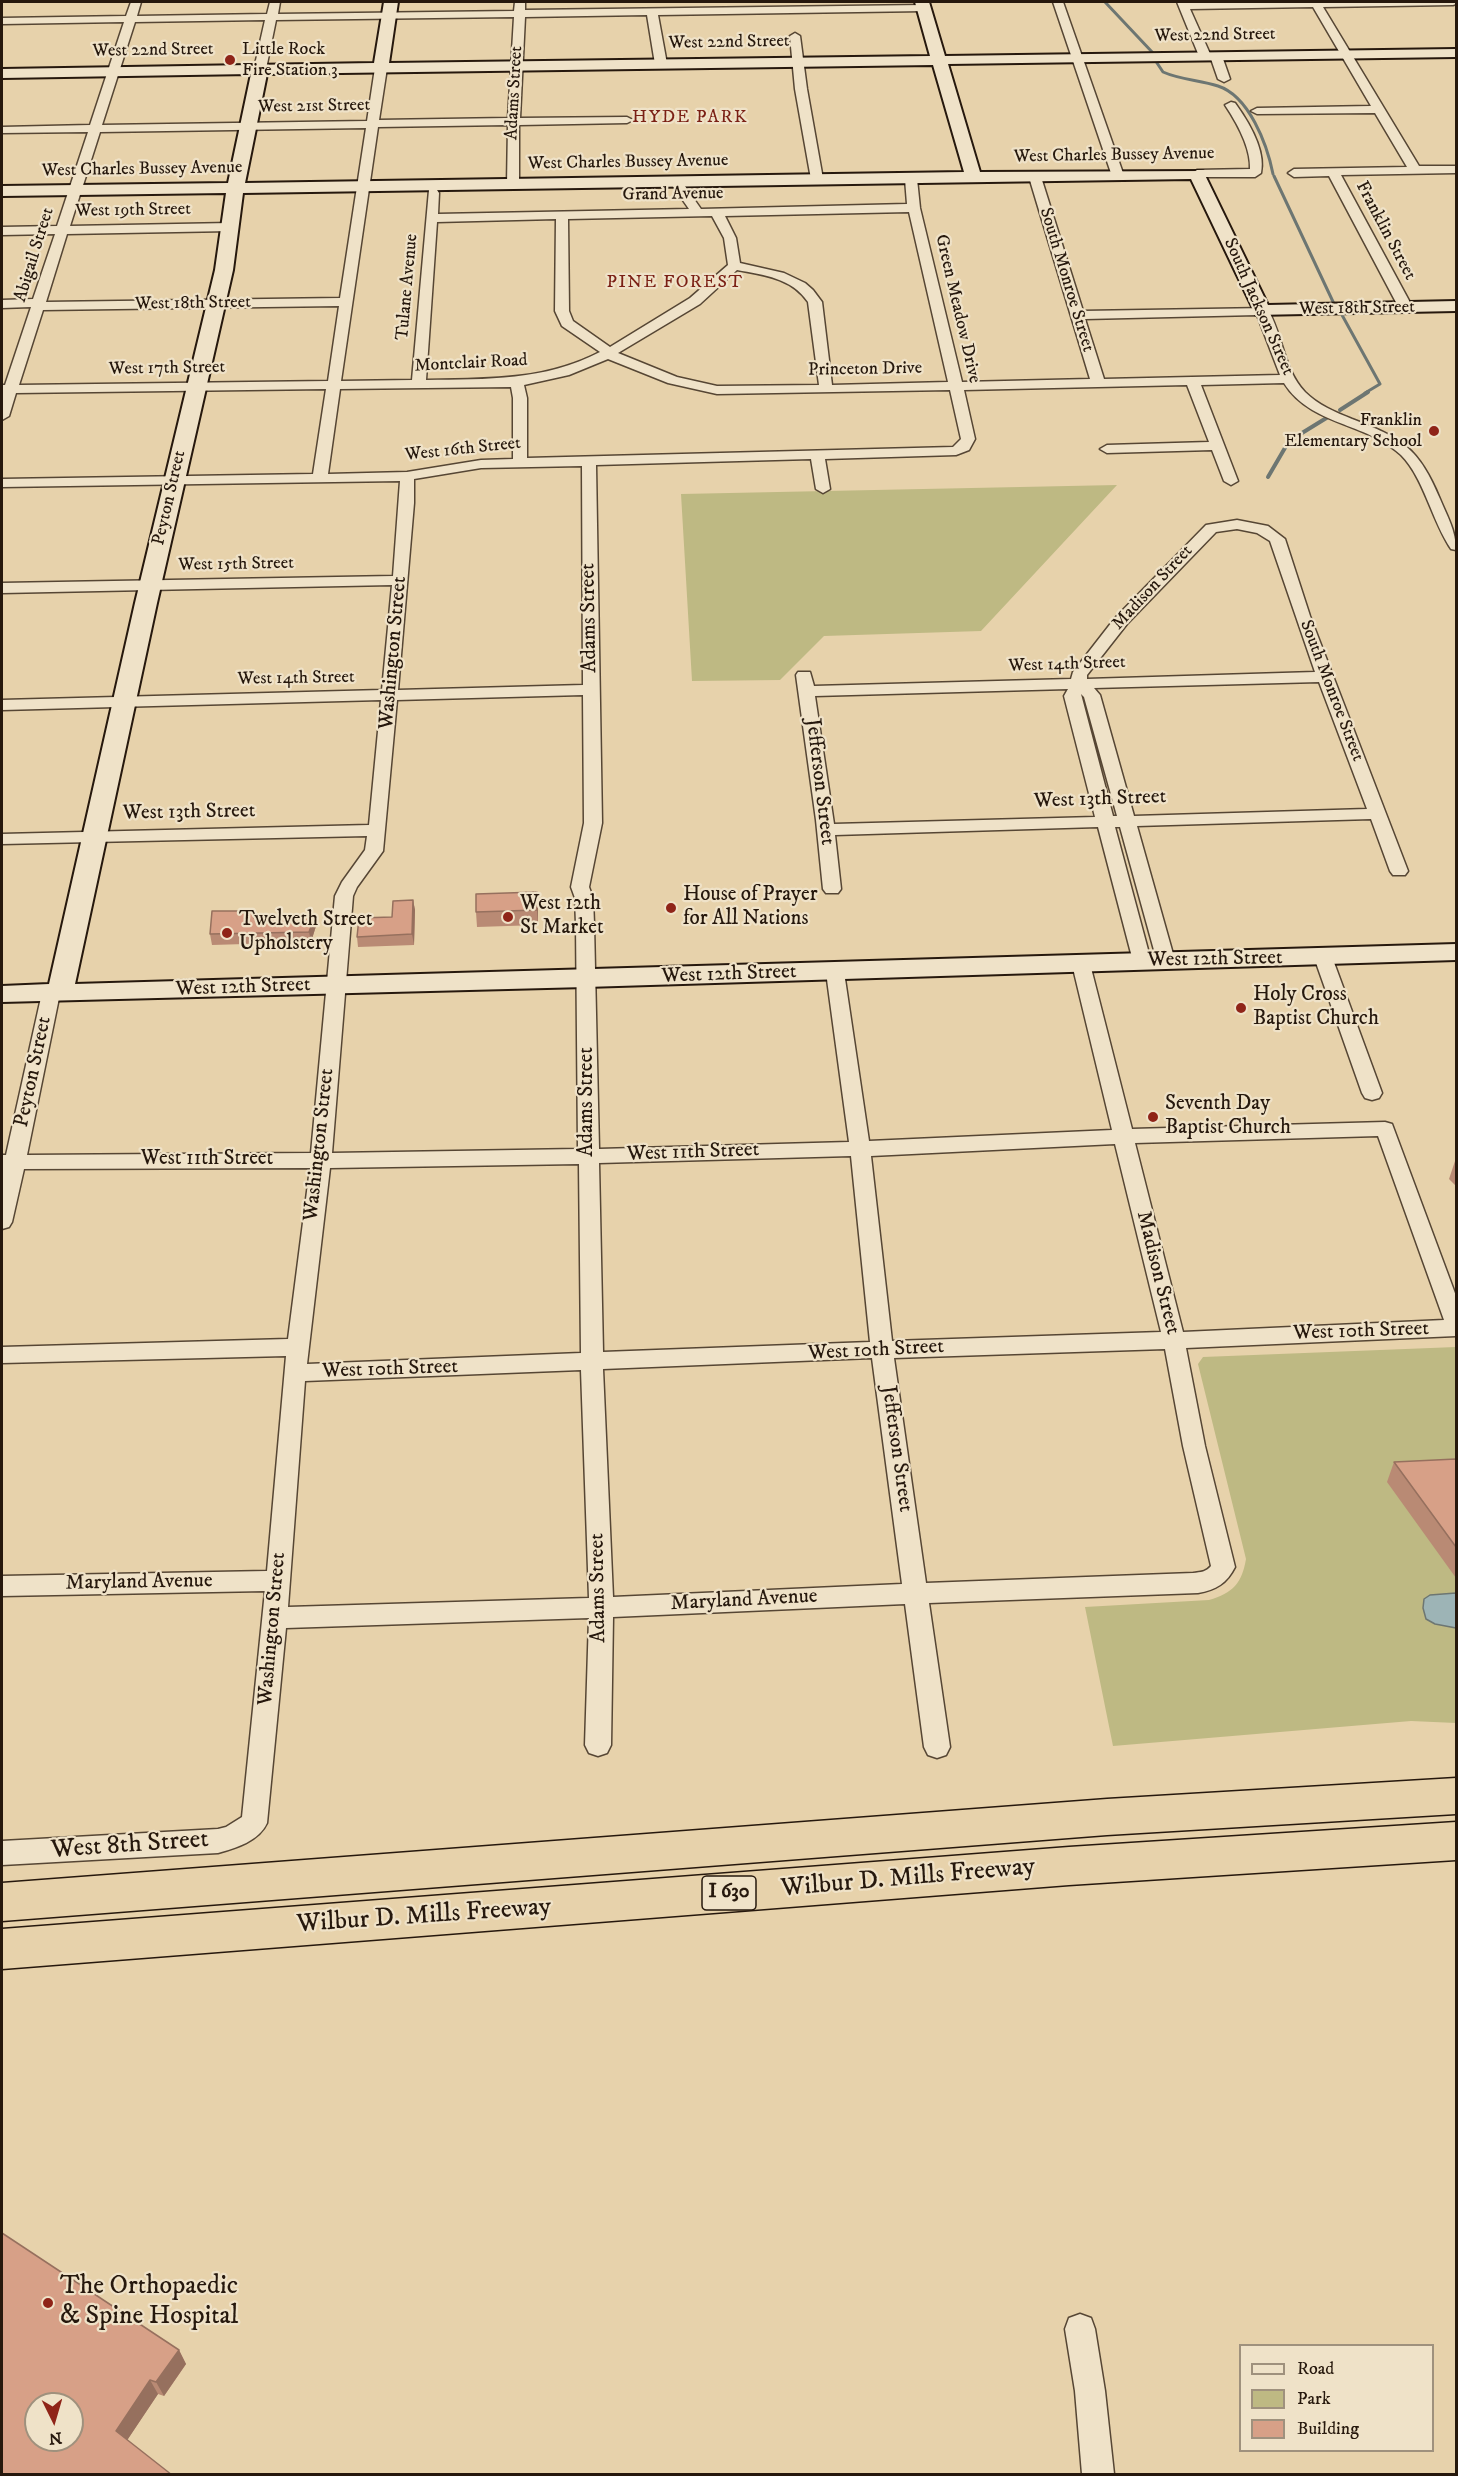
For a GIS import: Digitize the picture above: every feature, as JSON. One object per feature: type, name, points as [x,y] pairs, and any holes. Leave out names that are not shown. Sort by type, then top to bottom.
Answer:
[{"type":"highway","name":"Wilbur D. Mills Freeway","points":[[2,1902],[1107,1817],[1456,1796]]},
{"type":"highway","name":"Wilbur D. Mills Freeway","points":[[2,1949],[1069,1866],[1456,1841]]},
{"type":"street","name":"Abigail Street","points":[[2,416],[6,389],[39,305],[135,2]]},
{"type":"street","name":"Peyton Street","points":[[2,1222],[8,1162],[56,993],[215,304],[247,126],[275,2]]},
{"type":"street","points":[[1058,2],[1118,176]]},
{"type":"street","points":[[1224,79],[1183,4],[1454,4]]},
{"type":"street","points":[[1316,4],[1415,170]]},
{"type":"street","points":[[2,21],[272,17],[390,9],[519,8],[652,12],[791,6],[923,5],[974,178]]},
{"type":"street","name":"Adams Street","points":[[513,184],[519,8]]},
{"type":"street","points":[[320,478],[390,9]]},
{"type":"street","points":[[652,12],[661,64]]},
{"type":"street","points":[[795,36],[801,89],[817,179]]},
{"type":"street","name":"West 22nd Street","points":[[2,73],[1456,53]]},
{"type":"street","name":"West Charles Bussey Avenue","points":[[2,191],[1255,173],[1258,165],[1256,159],[1238,113],[1231,105]]},
{"type":"street","points":[[1257,111],[1379,109]]},
{"type":"street","name":"West 21st Street","points":[[2,130],[627,120]]},
{"type":"street","points":[[1294,173],[1415,170],[1455,172]]},
{"type":"street","name":"Franklin Street","points":[[1333,172],[1406,308]]},
{"type":"street","name":"South Jackson Street","points":[[1197,174],[1263,311],[1289,379],[1305,400],[1386,437],[1406,452],[1420,470],[1436,510],[1456,546]]},
{"type":"street","name":"South Monroe Street","points":[[1035,177],[1098,383]]},
{"type":"street","name":"Green Meadow Drive","points":[[911,179],[914,208],[968,439],[964,447]]},
{"type":"street","points":[[676,182],[698,213]]},
{"type":"street","name":"Tulane Avenue","points":[[419,384],[434,193]]},
{"type":"street","name":"Grand Avenue","points":[[433,218],[914,208]]},
{"type":"street","points":[[716,212],[732,240],[734,266],[787,278],[810,294],[815,302],[826,389]]},
{"type":"street","name":"Princeton Drive","points":[[562,215],[562,312],[564,319],[610,354],[673,380],[702,388],[732,391],[1289,379]]},
{"type":"street","name":"West 19th Street","points":[[2,231],[230,227]]},
{"type":"street","name":"Montclair Road","points":[[334,385],[517,382],[569,371],[610,354],[704,296],[734,266]]},
{"type":"street","name":"West 18th Street","points":[[2,304],[346,302]]},
{"type":"street","name":"West 18th Street","points":[[1077,315],[1456,306]]},
{"type":"street","points":[[517,382],[520,398],[520,462]]},
{"type":"street","points":[[1193,382],[1231,481]]},
{"type":"street","name":"West 17th Street","points":[[6,389],[334,385]]},
{"type":"street","points":[[1107,448],[1217,446]]},
{"type":"street","name":"West 16th Street","points":[[2,483],[407,476],[481,464],[948,452],[964,447]]},
{"type":"street","points":[[817,455],[823,489]]},
{"type":"street","name":"Adams Street","points":[[589,461],[593,823],[580,887],[584,898],[592,1363],[601,1607],[598,1745]]},
{"type":"street","name":"Washington Street","points":[[254,1823],[275,1618],[276,1581],[295,1373],[321,1160],[338,945],[344,896],[348,886],[374,851],[390,697],[407,503],[407,476]]},
{"type":"street","name":"South Monroe Street","points":[[1250,525],[1268,530],[1277,539],[1302,616],[1399,871]]},
{"type":"street","name":"Madison Street","points":[[1154,961],[1105,822],[1072,696],[1079,684],[1079,675],[1121,621],[1210,528],[1250,525]]},
{"type":"street","name":"West 15th Street","points":[[2,588],[400,580]]},
{"type":"street","name":"West 14th Street","points":[[806,683],[1079,684],[1327,677]]},
{"type":"street","name":"Jefferson Street","points":[[806,683],[832,889]]},
{"type":"street","points":[[1079,684],[1092,695],[1127,821],[1154,961]]},
{"type":"street","name":"West 14th Street","points":[[2,705],[390,697],[591,690]]},
{"type":"street","name":"West 13th Street","points":[[825,830],[1376,814]]},
{"type":"street","name":"West 13th Street","points":[[2,839],[377,830]]},
{"type":"street","name":"West 12th Street","points":[[2,994],[835,972],[1456,952]]},
{"type":"street","points":[[1323,957],[1372,1093]]},
{"type":"street","name":"Madison Street","points":[[1081,964],[1174,1341],[1194,1446],[1223,1567],[1212,1579]]},
{"type":"street","name":"Jefferson Street","points":[[835,972],[860,1149],[882,1351],[937,1747]]},
{"type":"street","name":"West 11th Street","points":[[8,1162],[449,1160],[588,1157],[1384,1129],[1456,1326]]},
{"type":"street","name":"West 10th Street","points":[[295,1373],[592,1363],[1023,1344],[1174,1341],[1456,1326]]},
{"type":"street","name":"West 10th Street","points":[[2,1355],[298,1347]]},
{"type":"street","name":"Maryland Avenue","points":[[275,1618],[1193,1583],[1212,1579]]},
{"type":"street","name":"Maryland Avenue","points":[[2,1586],[276,1581]]},
{"type":"street","name":"West 8th Street","points":[[2,1853],[218,1841],[233,1837],[254,1823]]},
{"type":"street","points":[[1080,2329],[1090,2391],[1098,2475]]},
{"type":"green space","points":[[1117,485],[981,631],[824,636],[780,680],[692,681],[681,494]]},
{"type":"green space","points":[[1456,1347],[1456,1723],[1411,1721],[1113,1746],[1085,1607],[1209,1600],[1224,1594],[1235,1586],[1242,1575],[1246,1559],[1198,1364],[1203,1357]]},
{"type":"water","points":[[1456,1593],[1456,1628],[1435,1624],[1426,1619],[1423,1608],[1424,1599],[1430,1595]]},
{"type":"building","points":[[537,892],[537,910],[476,912],[476,894]]},
{"type":"building","points":[[413,900],[412,934],[357,937],[359,918],[392,917],[393,901]]},
{"type":"building","points":[[212,911],[255,911],[254,918],[315,916],[309,932],[210,934]]},
{"type":"building","points":[[1456,1459],[1456,1547],[1394,1462]]},
{"type":"building","name":"The Orthopaedic & Spine Hospital","points":[[2,2233],[179,2350],[156,2382],[150,2380],[116,2431],[172,2475],[2,2475]]},
{"type":"waterway","points":[[1105,2],[1153,53]]},
{"type":"waterway","points":[[1155,60],[1163,72],[1218,86],[1229,91],[1239,100],[1255,122],[1273,174]]},
{"type":"waterway","points":[[1274,176],[1335,306]]},
{"type":"waterway","points":[[1342,315],[1380,384],[1365,393]]},
{"type":"waterway","points":[[1340,410],[1368,392]]},
{"type":"waterway","points":[[1268,477],[1289,441],[1328,417]]},
{"type":"place","name":"Little Rock Fire Station 3","points":[[230,60]]},
{"type":"place","name":"Franklin Elementary School","points":[[1434,431]]},
{"type":"place","name":"House of Prayer for All Nations","points":[[671,908]]},
{"type":"place","name":"West 12th St Market","points":[[508,917]]},
{"type":"place","name":"Twelveth Street Upholstery","points":[[227,933]]},
{"type":"place","name":"Holy Cross Baptist Church","points":[[1241,1008]]},
{"type":"place","name":"Seventh Day Baptist Church","points":[[1153,1117]]},
{"type":"place","name":"The Orthopaedic & Spine Hospital","points":[[48,2303]]},
{"type":"district","name":"HYDE PARK","points":[[690,118]]},
{"type":"district","name":"PINE FOREST","points":[[675,283]]}]
